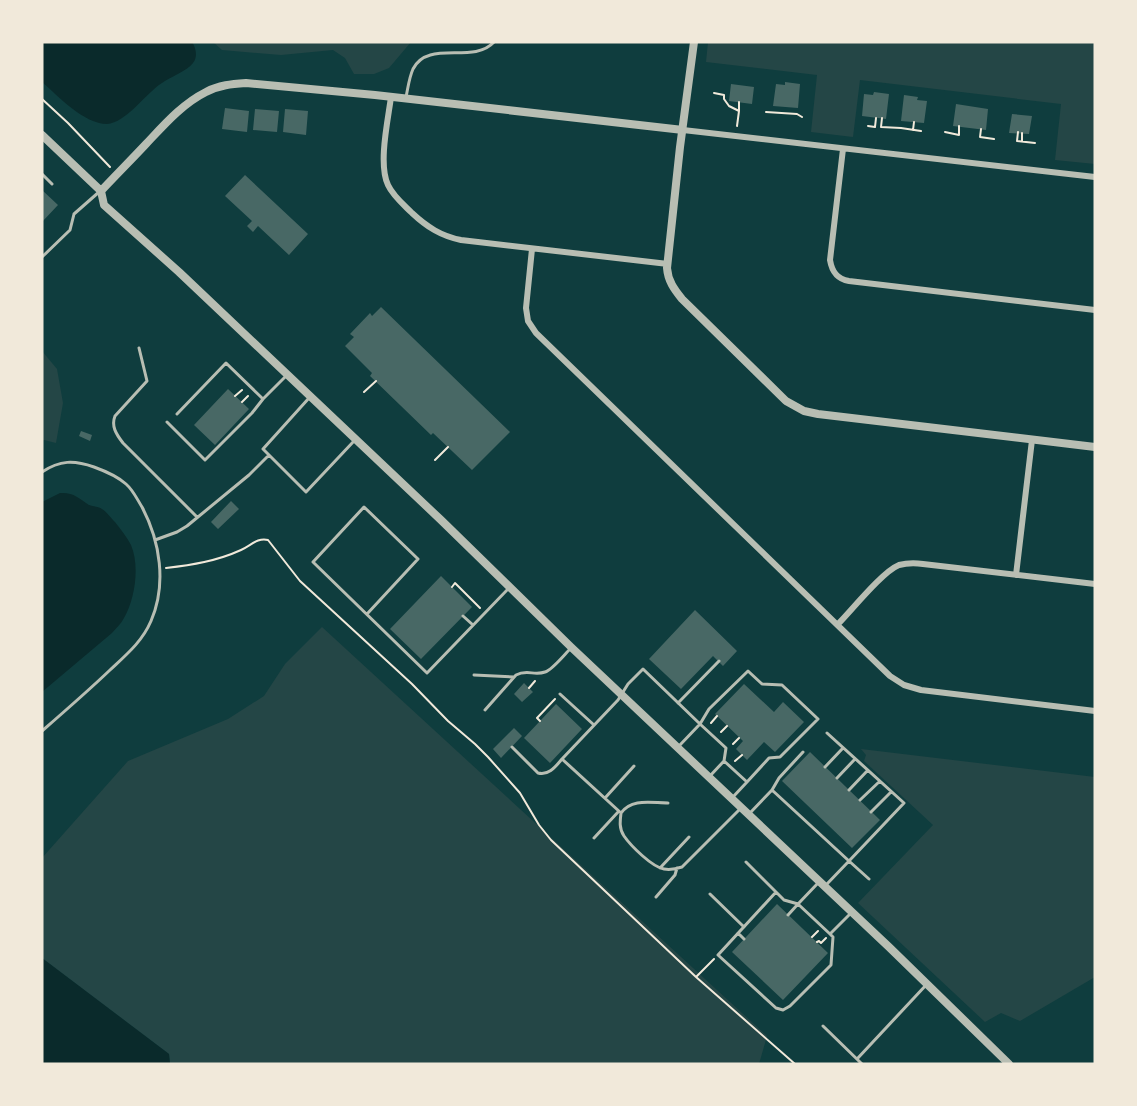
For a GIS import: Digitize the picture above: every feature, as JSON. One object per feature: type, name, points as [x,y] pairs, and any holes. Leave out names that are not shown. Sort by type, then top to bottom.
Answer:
[{"type":"street","points":[[694,42],[668,264],[668,278],[682,299],[786,401],[798,409],[818,414],[1095,447]]},
{"type":"street","points":[[101,191],[169,120],[198,96],[218,87],[235,84],[391,97],[1095,177]]},
{"type":"street","points":[[391,97],[383,161],[385,177],[393,194],[421,221],[437,232],[461,240],[668,264]]},
{"type":"street","points":[[42,135],[101,191],[104,205],[311,396],[1009,1064]]},
{"type":"street","points":[[843,149],[830,260],[832,270],[838,277],[849,281],[1095,310]]},
{"type":"street","points":[[532,249],[526,308],[528,321],[536,333],[890,676],[914,689],[1095,711]]},
{"type":"street","points":[[1016,575],[1032,440]]},
{"type":"street","points":[[838,624],[885,574],[900,565],[916,563],[1095,584]]},
{"type":"lane","points":[[406,99],[412,71],[420,60],[428,55],[440,53],[476,52],[489,48],[494,42]]},
{"type":"lane","points":[[42,174],[52,184]]},
{"type":"lane","points":[[42,257],[70,230],[74,214],[101,191]]},
{"type":"lane","points":[[140,348],[147,381],[115,416],[113,424],[115,431],[123,443],[197,517]]},
{"type":"lane","points":[[177,414],[226,363],[263,399]]},
{"type":"lane","points":[[167,422],[205,460],[287,375]]},
{"type":"lane","points":[[311,396],[263,449],[306,492],[355,439]]},
{"type":"lane","points":[[155,540],[177,532],[249,475],[269,455]]},
{"type":"lane","points":[[42,472],[61,462],[70,462],[91,466],[111,474],[127,485],[134,492],[145,513],[155,540],[160,568],[156,609],[142,638],[87,692],[42,731]]},
{"type":"lane","points":[[367,614],[418,559],[364,507],[313,562],[427,673],[510,587]]},
{"type":"lane","points":[[463,616],[473,626]]},
{"type":"lane","points":[[485,710],[514,677],[522,672],[539,673],[548,670],[571,647]]},
{"type":"lane","points":[[678,703],[719,661]]},
{"type":"lane","points":[[512,747],[538,773],[548,773],[643,669],[726,748],[724,761],[709,777]]},
{"type":"lane","points":[[678,747],[700,724],[709,709],[748,670],[762,684],[782,685],[818,719],[780,757],[769,758],[731,799]]},
{"type":"lane","points":[[474,675],[514,677]]},
{"type":"lane","points":[[560,694],[594,725]]},
{"type":"lane","points":[[788,915],[849,861],[904,803],[827,733]]},
{"type":"lane","points":[[825,767],[843,748]]},
{"type":"lane","points":[[748,815],[804,752]]},
{"type":"lane","points":[[562,759],[620,812],[620,829],[624,836],[649,862],[660,868],[682,867],[741,808]]},
{"type":"lane","points":[[837,778],[855,759]]},
{"type":"lane","points":[[724,761],[747,782]]},
{"type":"lane","points":[[604,798],[634,766]]},
{"type":"lane","points":[[849,790],[868,770]]},
{"type":"lane","points":[[860,801],[880,781]]},
{"type":"lane","points":[[772,790],[869,879]]},
{"type":"lane","points":[[872,812],[891,792]]},
{"type":"lane","points":[[594,838],[629,805],[636,802],[668,803]]},
{"type":"lane","points":[[660,868],[689,837]]},
{"type":"lane","points":[[746,862],[776,892],[784,900],[798,904],[833,937],[831,965],[790,1006],[783,1010],[776,1008],[718,955],[776,892]]},
{"type":"lane","points":[[656,897],[675,875],[677,868]]},
{"type":"lane","points":[[710,894],[744,927]]},
{"type":"lane","points":[[830,934],[852,912]]},
{"type":"lane","points":[[738,933],[744,939]]},
{"type":"lane","points":[[857,1059],[927,984]]},
{"type":"lane","points":[[823,1026],[862,1064]]},
{"type":"path","points":[[714,93],[724,95],[729,106],[738,111]]},
{"type":"path","points":[[42,99],[106,163]]},
{"type":"path","points":[[737,126],[739,102]]},
{"type":"path","points":[[786,107],[786,113]]},
{"type":"path","points":[[766,112],[797,114],[802,117]]},
{"type":"path","points":[[868,126],[875,127],[876,118]]},
{"type":"path","points":[[882,118],[881,127],[921,131]]},
{"type":"path","points":[[913,130],[914,122]]},
{"type":"path","points":[[945,132],[959,135],[959,126]]},
{"type":"path","points":[[981,129],[980,138],[994,139]]},
{"type":"path","points":[[1020,133],[1017,141],[1035,143]]},
{"type":"path","points":[[364,392],[376,381]]},
{"type":"path","points":[[235,396],[247,384]]},
{"type":"path","points":[[242,402],[254,390]]},
{"type":"path","points":[[435,460],[448,447]]},
{"type":"path","points":[[160,568],[212,561],[263,539],[270,542],[300,581],[488,757],[520,793],[551,840],[696,977],[795,1064]]},
{"type":"path","points":[[452,587],[455,583],[485,613]]},
{"type":"path","points":[[540,721],[537,718],[555,699]]},
{"type":"path","points":[[705,729],[717,716]]},
{"type":"path","points":[[696,977],[718,955]]},
{"type":"shaded area","points":[[42,42],[192,42],[196,55],[195,61],[187,69],[165,81],[121,119],[107,124],[98,123],[81,114],[42,82]]},
{"type":"shaded area","points":[[213,42],[411,42],[389,68],[374,74],[354,74],[345,58],[333,50],[281,55],[222,50]]},
{"type":"shaded area","points":[[708,42],[1095,42],[1095,164],[1055,160],[1061,104],[860,80],[853,137],[811,132],[817,75],[706,62]]},
{"type":"shaded area","points":[[42,351],[57,369],[63,403],[56,443],[42,441]]},
{"type":"shaded area","points":[[60,493],[72,495],[106,512],[131,545],[136,572],[131,602],[120,624],[42,692],[42,502]]},
{"type":"shaded area","points":[[322,627],[767,1036],[759,1064],[170,1064],[169,1054],[42,958],[42,858],[128,761],[228,719],[264,696],[285,664]]},
{"type":"shaded area","points":[[861,749],[1095,777],[1095,977],[1020,1021],[1001,1013],[985,1022],[858,903],[933,825],[864,761],[866,755]]},
{"type":"shaded area","points":[[42,958],[169,1054],[170,1064],[42,1064]]},
{"type":"building","points":[[785,82],[800,84],[798,108],[773,106],[776,84],[785,85]]},
{"type":"building","points":[[731,84],[754,87],[752,104],[729,101]]},
{"type":"building","points":[[874,92],[889,94],[886,119],[862,116],[864,94],[873,95]]},
{"type":"building","points":[[904,95],[927,101],[924,123],[901,121]]},
{"type":"building","points":[[956,104],[988,109],[986,130],[953,126]]},
{"type":"building","points":[[225,108],[249,111],[247,132],[222,129]]},
{"type":"building","points":[[255,109],[279,111],[277,132],[253,130]]},
{"type":"building","points":[[285,109],[308,111],[306,135],[283,132]]},
{"type":"building","points":[[1012,114],[1032,116],[1029,134],[1009,133]]},
{"type":"building","points":[[245,175],[308,234],[289,255],[258,226],[253,232],[247,226],[252,221],[225,196]]},
{"type":"building","points":[[42,190],[58,205],[42,222]]},
{"type":"building","points":[[381,307],[510,432],[472,470],[433,433],[431,435],[370,376],[372,373],[345,346],[354,337],[350,334],[370,313],[372,316]]},
{"type":"building","points":[[228,389],[249,409],[215,445],[194,425]]},
{"type":"building","points":[[81,431],[92,435],[90,441],[79,436]]},
{"type":"building","points":[[231,501],[239,509],[218,529],[211,522]]},
{"type":"building","points":[[441,576],[472,607],[421,659],[390,629]]},
{"type":"building","points":[[695,610],[737,651],[723,666],[713,656],[681,689],[649,659]]},
{"type":"building","points":[[524,683],[533,692],[522,702],[514,694]]},
{"type":"building","points":[[744,684],[774,712],[783,702],[804,722],[775,752],[764,742],[747,760],[736,749],[743,741],[715,714]]},
{"type":"building","points":[[556,704],[582,729],[550,763],[524,738]]},
{"type":"building","points":[[514,728],[522,736],[501,758],[493,749]]},
{"type":"building","points":[[810,752],[880,820],[852,848],[782,781]]},
{"type":"building","points":[[777,904],[828,953],[783,1000],[732,952]]}]
